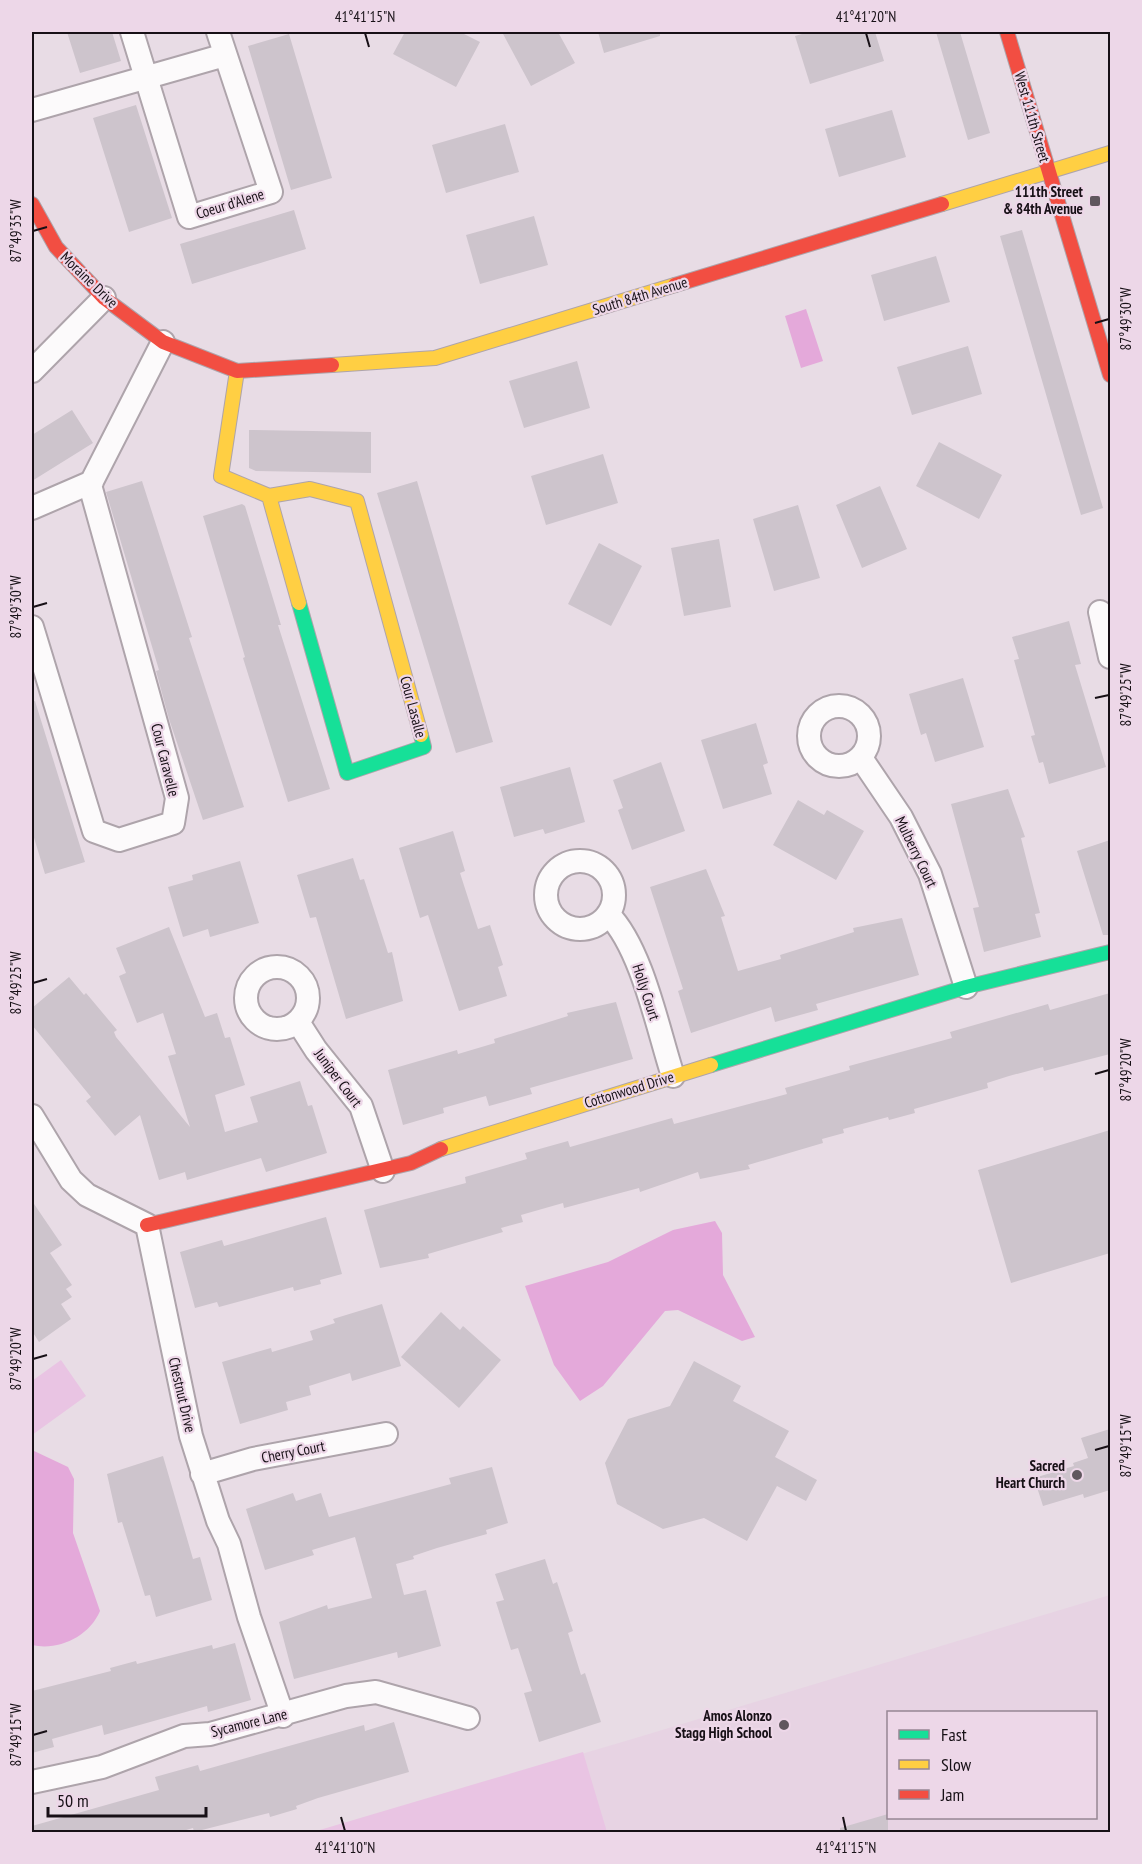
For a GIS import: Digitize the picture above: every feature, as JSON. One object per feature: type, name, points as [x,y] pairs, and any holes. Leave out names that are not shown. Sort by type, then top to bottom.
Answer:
[{"type":"street","name":"Coeur d'Alene","points":[[132,32],[189,217],[271,192],[218,32]]},
{"type":"street","name":"West 111th Street","points":[[1007,32],[1110,375]]},
{"type":"street","points":[[32,110],[225,56]]},
{"type":"street","name":"South 84th Avenue","points":[[163,342],[237,371],[435,358],[1110,153]]},
{"type":"street","name":"Moraine Drive","points":[[32,204],[56,247],[104,298],[163,342]]},
{"type":"street","points":[[32,371],[104,298]]},
{"type":"street","points":[[32,508],[92,482],[163,342]]},
{"type":"street","points":[[237,371],[221,476],[269,496]]},
{"type":"street","name":"Cour Caravelle","points":[[32,627],[94,831],[119,840],[173,823],[177,798],[92,482]]},
{"type":"street","name":"Cour Lasalle","points":[[310,489],[357,501],[423,747],[346,772],[269,496],[310,489]]},
{"type":"street","points":[[1100,612],[1110,657]]},
{"type":"street","name":"Mulberry Court","points":[[861,758],[901,818],[930,874],[966,987]]},
{"type":"street","name":"Holly Court","points":[[608,914],[618,923],[639,966],[673,1076]]},
{"type":"street","name":"Cottonwood Drive","points":[[147,1225],[383,1171],[411,1163],[445,1147],[966,987],[1110,952]]},
{"type":"street","name":"Juniper Court","points":[[298,1022],[316,1050],[361,1106],[383,1171]]},
{"type":"street","points":[[32,1116],[71,1180],[87,1195],[147,1225]]},
{"type":"street","name":"Chestnut Drive","points":[[147,1225],[191,1436],[218,1521],[229,1544],[249,1617],[283,1716]]},
{"type":"street","name":"Cherry Court","points":[[202,1474],[253,1459],[386,1434]]},
{"type":"street","name":"Sycamore Lane","points":[[32,1782],[102,1767],[184,1736],[210,1734],[283,1716],[346,1695],[376,1692],[468,1718]]},
{"type":"shaded area","points":[[806,309],[823,361],[801,368],[785,316]]},
{"type":"shaded area","points":[[715,1221],[722,1233],[723,1275],[755,1337],[742,1341],[678,1310],[665,1311],[603,1386],[580,1401],[554,1365],[525,1286],[608,1262],[673,1230]]},
{"type":"shaded area","points":[[61,1360],[86,1396],[32,1435],[32,1381]]},
{"type":"shaded area","points":[[32,1450],[68,1467],[74,1479],[73,1533],[100,1611],[81,1635],[52,1646],[32,1645]]},
{"type":"shaded area","name":"Amos Alonzo Stagg High School","points":[[1110,1595],[1110,1832],[317,1832],[639,1737]]},
{"type":"shaded area","points":[[583,1752],[607,1832],[313,1832]]},
{"type":"building","points":[[67,32],[112,32],[121,61],[80,73]]},
{"type":"building","points":[[405,32],[460,32],[480,42],[456,87],[393,54]]},
{"type":"building","points":[[502,32],[558,32],[575,63],[531,86]]},
{"type":"building","points":[[598,32],[660,32],[660,36],[604,53]]},
{"type":"building","points":[[809,32],[875,32],[884,61],[810,84],[795,36]]},
{"type":"building","points":[[936,32],[960,32],[990,133],[968,140]]},
{"type":"building","points":[[289,34],[332,178],[291,190],[248,46]]},
{"type":"building","points":[[136,105],[172,218],[129,232],[93,118]]},
{"type":"building","points":[[892,110],[906,157],[839,177],[825,129]]},
{"type":"building","points":[[505,124],[519,172],[446,193],[432,145]]},
{"type":"building","points":[[294,210],[306,249],[192,284],[180,244]]},
{"type":"building","points":[[534,216],[548,265],[480,284],[466,235]]},
{"type":"building","points":[[1022,230],[1103,508],[1081,515],[1000,236]]},
{"type":"building","points":[[936,256],[950,302],[884,321],[871,275]]},
{"type":"building","points":[[968,346],[982,394],[912,415],[897,367]]},
{"type":"building","points":[[577,361],[590,408],[524,428],[509,381]]},
{"type":"building","points":[[72,410],[93,443],[32,481],[32,435]]},
{"type":"building","points":[[249,430],[371,432],[371,473],[256,471],[249,468]]},
{"type":"building","points":[[939,442],[1002,475],[979,519],[916,486]]},
{"type":"building","points":[[603,454],[618,503],[546,525],[531,476]]},
{"type":"building","points":[[142,481],[192,637],[189,638],[244,807],[203,820],[169,719],[156,671],[159,670],[106,492]]},
{"type":"building","points":[[417,481],[493,742],[456,753],[377,493]]},
{"type":"building","points":[[880,486],[907,549],[862,568],[836,505]]},
{"type":"building","points":[[242,504],[245,506],[281,625],[278,625],[330,789],[288,802],[243,658],[245,657],[203,516]]},
{"type":"building","points":[[798,505],[820,578],[774,591],[753,519]]},
{"type":"building","points":[[719,539],[731,607],[684,616],[671,548]]},
{"type":"building","points":[[599,543],[642,566],[611,626],[568,604]]},
{"type":"building","points":[[1069,621],[1081,664],[1075,665],[1106,767],[1049,784],[1043,762],[1039,763],[1031,736],[1035,735],[1014,660],[1019,659],[1012,637]]},
{"type":"building","points":[[963,678],[984,747],[935,762],[926,733],[921,735],[909,694]]},
{"type":"building","points":[[35,701],[85,862],[45,874],[32,831],[32,702]]},
{"type":"building","points":[[756,723],[768,763],[763,765],[772,794],[723,809],[701,740]]},
{"type":"building","points":[[661,762],[685,831],[632,850],[618,810],[623,808],[613,780]]},
{"type":"building","points":[[570,767],[585,822],[545,834],[543,829],[514,837],[500,787]]},
{"type":"building","points":[[1008,789],[1025,837],[1021,838],[1040,913],[1035,914],[1041,937],[984,952],[973,908],[979,907],[951,804]]},
{"type":"building","points":[[798,800],[824,815],[827,810],[864,831],[836,880],[773,845]]},
{"type":"building","points":[[453,831],[465,871],[460,873],[478,929],[490,925],[503,965],[498,967],[507,996],[459,1011],[428,915],[420,918],[399,848]]},
{"type":"building","points":[[1110,840],[1110,935],[1103,935],[1077,851]]},
{"type":"building","points":[[353,858],[360,880],[364,879],[388,953],[392,952],[403,1001],[346,1019],[316,917],[310,918],[297,875]]},
{"type":"building","points":[[240,861],[259,923],[210,937],[208,929],[183,937],[168,887],[193,880],[192,875]]},
{"type":"building","points":[[706,869],[725,916],[721,917],[738,971],[781,959],[780,955],[854,932],[853,928],[902,918],[919,975],[816,1004],[818,1010],[775,1022],[771,1007],[691,1033],[678,991],[683,989],[650,887]]},
{"type":"building","points":[[169,927],[205,1017],[217,1013],[225,1038],[230,1037],[245,1085],[215,1095],[225,1132],[258,1122],[250,1097],[300,1081],[308,1106],[312,1105],[327,1153],[266,1172],[261,1158],[187,1180],[185,1172],[159,1180],[140,1115],[115,1136],[86,1101],[91,1097],[32,1025],[32,1008],[69,977],[84,995],[86,993],[117,1030],[114,1032],[116,1037],[190,1127],[168,1056],[176,1054],[163,1013],[137,1023],[119,976],[126,973],[116,948]]},
{"type":"building","points":[[1110,993],[1110,1054],[1044,1071],[1043,1067],[1009,1076],[987,1083],[988,1088],[914,1109],[915,1113],[889,1120],[888,1117],[843,1129],[844,1133],[822,1139],[823,1143],[748,1165],[750,1169],[700,1179],[698,1172],[640,1192],[639,1188],[564,1208],[563,1203],[521,1215],[523,1222],[501,1228],[503,1232],[428,1254],[429,1258],[380,1268],[364,1210],[466,1183],[465,1177],[527,1159],[525,1153],[568,1141],[570,1147],[672,1118],[674,1124],[787,1094],[785,1088],[850,1070],[849,1066],[952,1038],[950,1032],[1048,1004],[1050,1010]]},
{"type":"building","points":[[616,1002],[633,1059],[530,1088],[532,1094],[489,1106],[486,1096],[443,1108],[444,1113],[403,1125],[388,1070],[457,1050],[458,1054],[495,1043],[494,1039],[568,1016],[567,1013]]},
{"type":"building","points":[[1110,1130],[1110,1253],[1011,1283],[978,1170]]},
{"type":"building","points":[[32,1201],[62,1245],[50,1253],[72,1285],[66,1289],[72,1297],[61,1304],[71,1319],[39,1342],[32,1331]]},
{"type":"building","points":[[326,1217],[342,1274],[320,1280],[321,1284],[294,1291],[293,1287],[219,1307],[217,1302],[195,1308],[180,1252],[222,1240],[224,1246]]},
{"type":"building","points":[[382,1304],[401,1366],[352,1381],[350,1373],[309,1386],[311,1395],[286,1402],[288,1410],[240,1424],[222,1362],[271,1348],[272,1352],[313,1340],[310,1331],[335,1323],[333,1319]]},
{"type":"building","points":[[441,1312],[460,1330],[463,1326],[501,1360],[459,1408],[401,1357]]},
{"type":"building","points":[[694,1361],[741,1386],[733,1401],[789,1431],[775,1457],[817,1480],[806,1501],[777,1486],[747,1541],[704,1518],[663,1529],[617,1504],[605,1463],[628,1419],[670,1406]]},
{"type":"building","name":"Sacred Heart Church","points":[[1110,1429],[1110,1490],[1084,1498],[1083,1494],[1043,1506],[1034,1478],[1074,1466],[1073,1463],[1088,1458],[1081,1438]]},
{"type":"building","points":[[163,1456],[193,1559],[200,1557],[212,1600],[156,1617],[150,1595],[145,1596],[122,1522],[118,1523],[107,1474]]},
{"type":"building","points":[[492,1467],[508,1523],[486,1530],[487,1534],[437,1548],[413,1556],[414,1559],[396,1564],[404,1595],[426,1590],[441,1646],[398,1658],[397,1652],[294,1679],[279,1622],[327,1605],[328,1609],[372,1598],[355,1537],[312,1550],[314,1555],[265,1570],[246,1509],[293,1493],[296,1501],[321,1493],[329,1517],[451,1484],[449,1478]]},
{"type":"building","points":[[545,1559],[553,1584],[557,1582],[573,1631],[568,1633],[581,1675],[585,1673],[601,1722],[539,1742],[524,1693],[532,1691],[518,1648],[511,1650],[496,1602],[504,1600],[495,1574]]},
{"type":"building","points":[[235,1643],[251,1700],[208,1712],[207,1706],[104,1735],[102,1725],[52,1739],[54,1747],[32,1753],[32,1691],[111,1671],[110,1668],[136,1661],[137,1664],[212,1645],[213,1649]]},
{"type":"building","points":[[394,1722],[409,1772],[318,1798],[296,1806],[297,1809],[270,1817],[269,1813],[194,1832],[193,1828],[176,1833],[32,1833],[32,1826],[159,1790],[155,1777],[198,1765],[200,1771],[364,1725],[365,1731]]},
{"type":"building","points":[[887,1814],[888,1833],[840,1833],[840,1828]]},
{"type":"traffic: fast","points":[[299,603],[347,773],[424,747],[421,735]]},
{"type":"traffic: fast","points":[[711,1065],[966,987],[1110,952]]},
{"type":"traffic: slow","points":[[942,204],[1110,153]]},
{"type":"traffic: slow","points":[[332,365],[435,358],[675,285]]},
{"type":"traffic: slow","points":[[237,371],[221,476],[269,496],[299,603]]},
{"type":"traffic: slow","points":[[269,496],[310,489],[357,501],[421,735]]},
{"type":"traffic: slow","points":[[441,1149],[711,1065]]},
{"type":"traffic: jam","points":[[1007,32],[1110,375]]},
{"type":"traffic: jam","points":[[32,204],[56,247],[104,298],[163,342],[237,371],[332,365]]},
{"type":"traffic: jam","points":[[675,285],[942,204]]},
{"type":"traffic: jam","points":[[147,1225],[411,1163],[441,1149]]},
{"type":"place","name":"111th Street & 84th Avenue","points":[[1095,201]]},
{"type":"place","name":"Sacred Heart Church","points":[[1077,1475]]},
{"type":"place","name":"Amos Alonzo Stagg High School","points":[[784,1725]]}]
